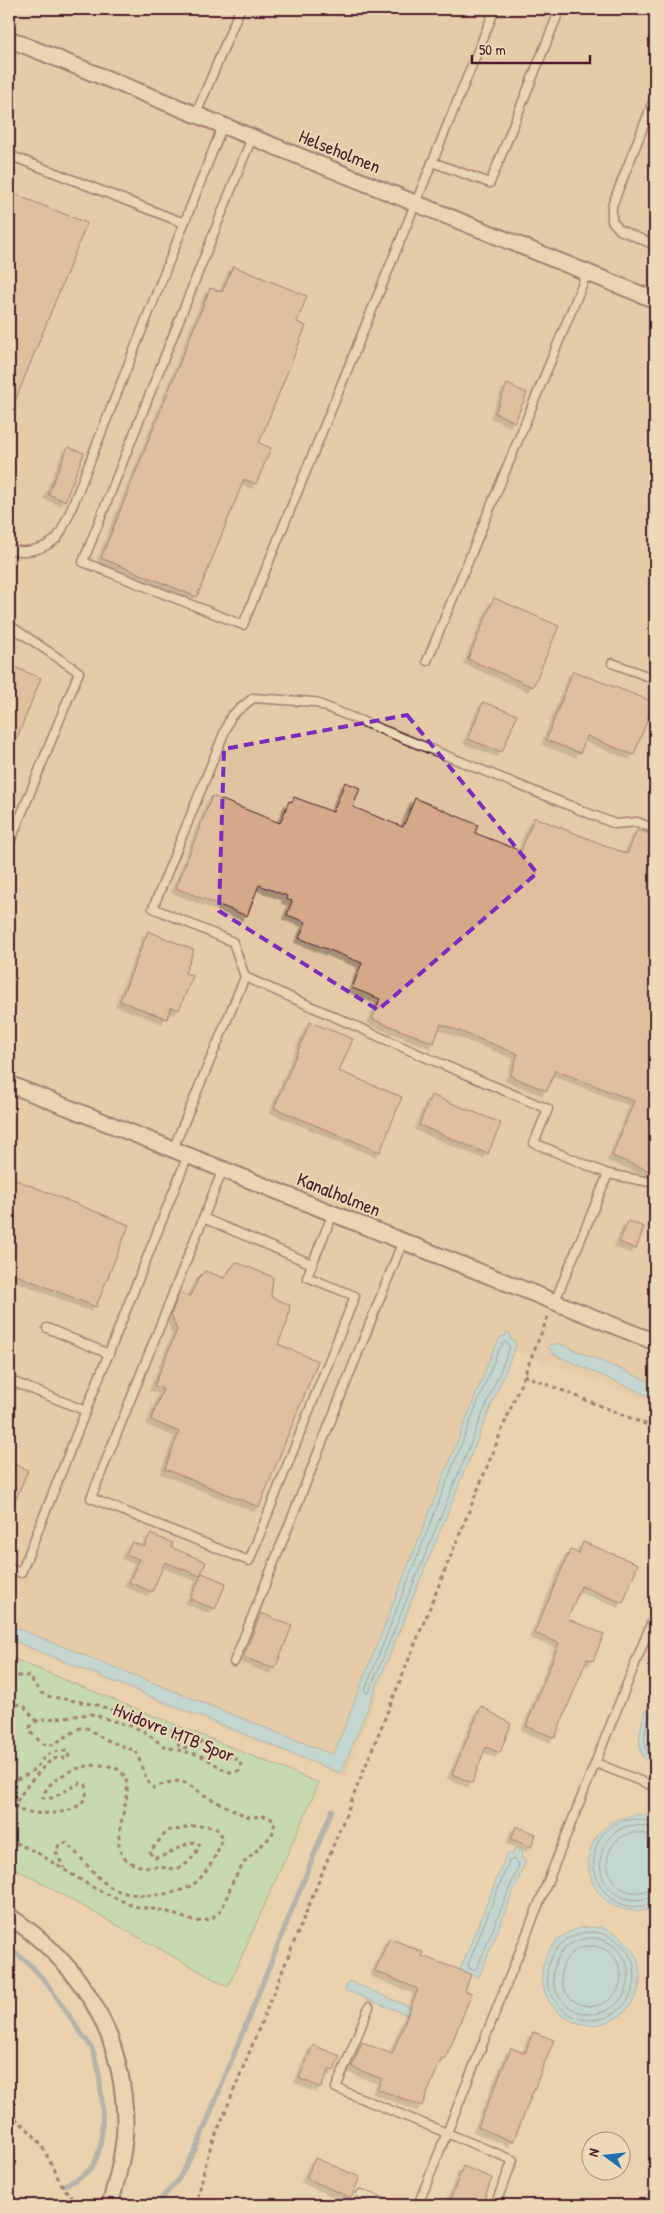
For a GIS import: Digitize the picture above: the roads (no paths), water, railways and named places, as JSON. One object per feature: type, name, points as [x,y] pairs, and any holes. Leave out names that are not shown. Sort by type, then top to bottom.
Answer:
[{"type":"street","name":"Helseholmen","points":[[9,39],[655,300]]},
{"type":"street","name":"Kanalholmen","points":[[9,1084],[655,1342]]},
{"type":"street","points":[[9,1916],[43,1941],[72,1971],[95,2005],[112,2043],[122,2083],[125,2124],[120,2166],[110,2205]]},
{"type":"lane","points":[[196,114],[240,9]]},
{"type":"lane","points":[[252,137],[83,562],[242,625],[495,9]]},
{"type":"lane","points":[[432,162],[490,183],[560,9]]},
{"type":"lane","points":[[655,96],[612,206],[612,221],[620,230],[655,245]]},
{"type":"lane","points":[[9,549],[35,551],[57,538],[61,531],[223,125]]},
{"type":"lane","points":[[9,155],[184,223]]},
{"type":"lane","points":[[427,661],[587,273]]},
{"type":"lane","points":[[9,625],[79,672],[9,845]]},
{"type":"lane","points":[[612,662],[655,679]]},
{"type":"lane","points":[[174,1149],[245,977],[233,942],[153,908],[230,716],[253,698],[314,702],[615,824],[637,822],[655,829]]},
{"type":"lane","points":[[245,977],[425,1057],[548,1108],[534,1143],[608,1174],[655,1183]]},
{"type":"lane","points":[[9,1568],[22,1573],[188,1155]]},
{"type":"lane","points":[[223,1169],[91,1498],[249,1561],[354,1296],[307,1277],[332,1213]]},
{"type":"lane","points":[[554,1301],[608,1174]]},
{"type":"lane","points":[[203,1218],[312,1264]]},
{"type":"lane","points":[[234,1662],[402,1241]]},
{"type":"lane","points":[[47,1328],[109,1354]]},
{"type":"lane","points":[[9,1380],[86,1411]]},
{"type":"lane","points":[[418,2205],[655,1614]]},
{"type":"lane","points":[[596,1763],[655,1787]]},
{"type":"lane","points":[[369,2007],[336,2088],[513,2160],[494,2205]]},
{"type":"lane","points":[[361,2194],[389,2205]]},
{"type":"water","points":[[507,1332],[511,1334],[510,1339],[516,1342],[516,1345],[340,1773],[9,1639],[9,1625],[331,1754],[334,1753],[492,1354],[501,1336],[505,1337]]},
{"type":"water","points":[[558,1343],[655,1384],[655,1399],[553,1354],[552,1350],[548,1348],[550,1344]]},
{"type":"water","points":[[655,1689],[655,1766],[645,1759],[641,1751],[640,1734],[648,1705]]},
{"type":"water","points":[[643,1814],[655,1817],[655,1908],[630,1910],[610,1903],[596,1889],[589,1871],[590,1852],[599,1834],[616,1820]]},
{"type":"water","points":[[515,1848],[523,1851],[521,1858],[526,1860],[479,1977],[460,1970],[507,1853],[512,1855]]},
{"type":"water","points":[[591,1927],[610,1931],[626,1941],[636,1957],[640,1976],[636,1995],[626,2011],[610,2021],[591,2025],[572,2021],[556,2011],[546,1995],[542,1976],[546,1957],[556,1941],[572,1931]]},
{"type":"water","points":[[349,1981],[410,2007],[407,2015],[345,1990]]},
{"type":"waterway","points":[[161,2199],[178,2180],[198,2144],[332,1810]]},
{"type":"waterway","points":[[9,1949],[29,1964],[47,1983],[89,2044],[97,2063],[102,2112],[100,2145],[96,2159],[90,2169],[75,2181],[64,2185]]}]
